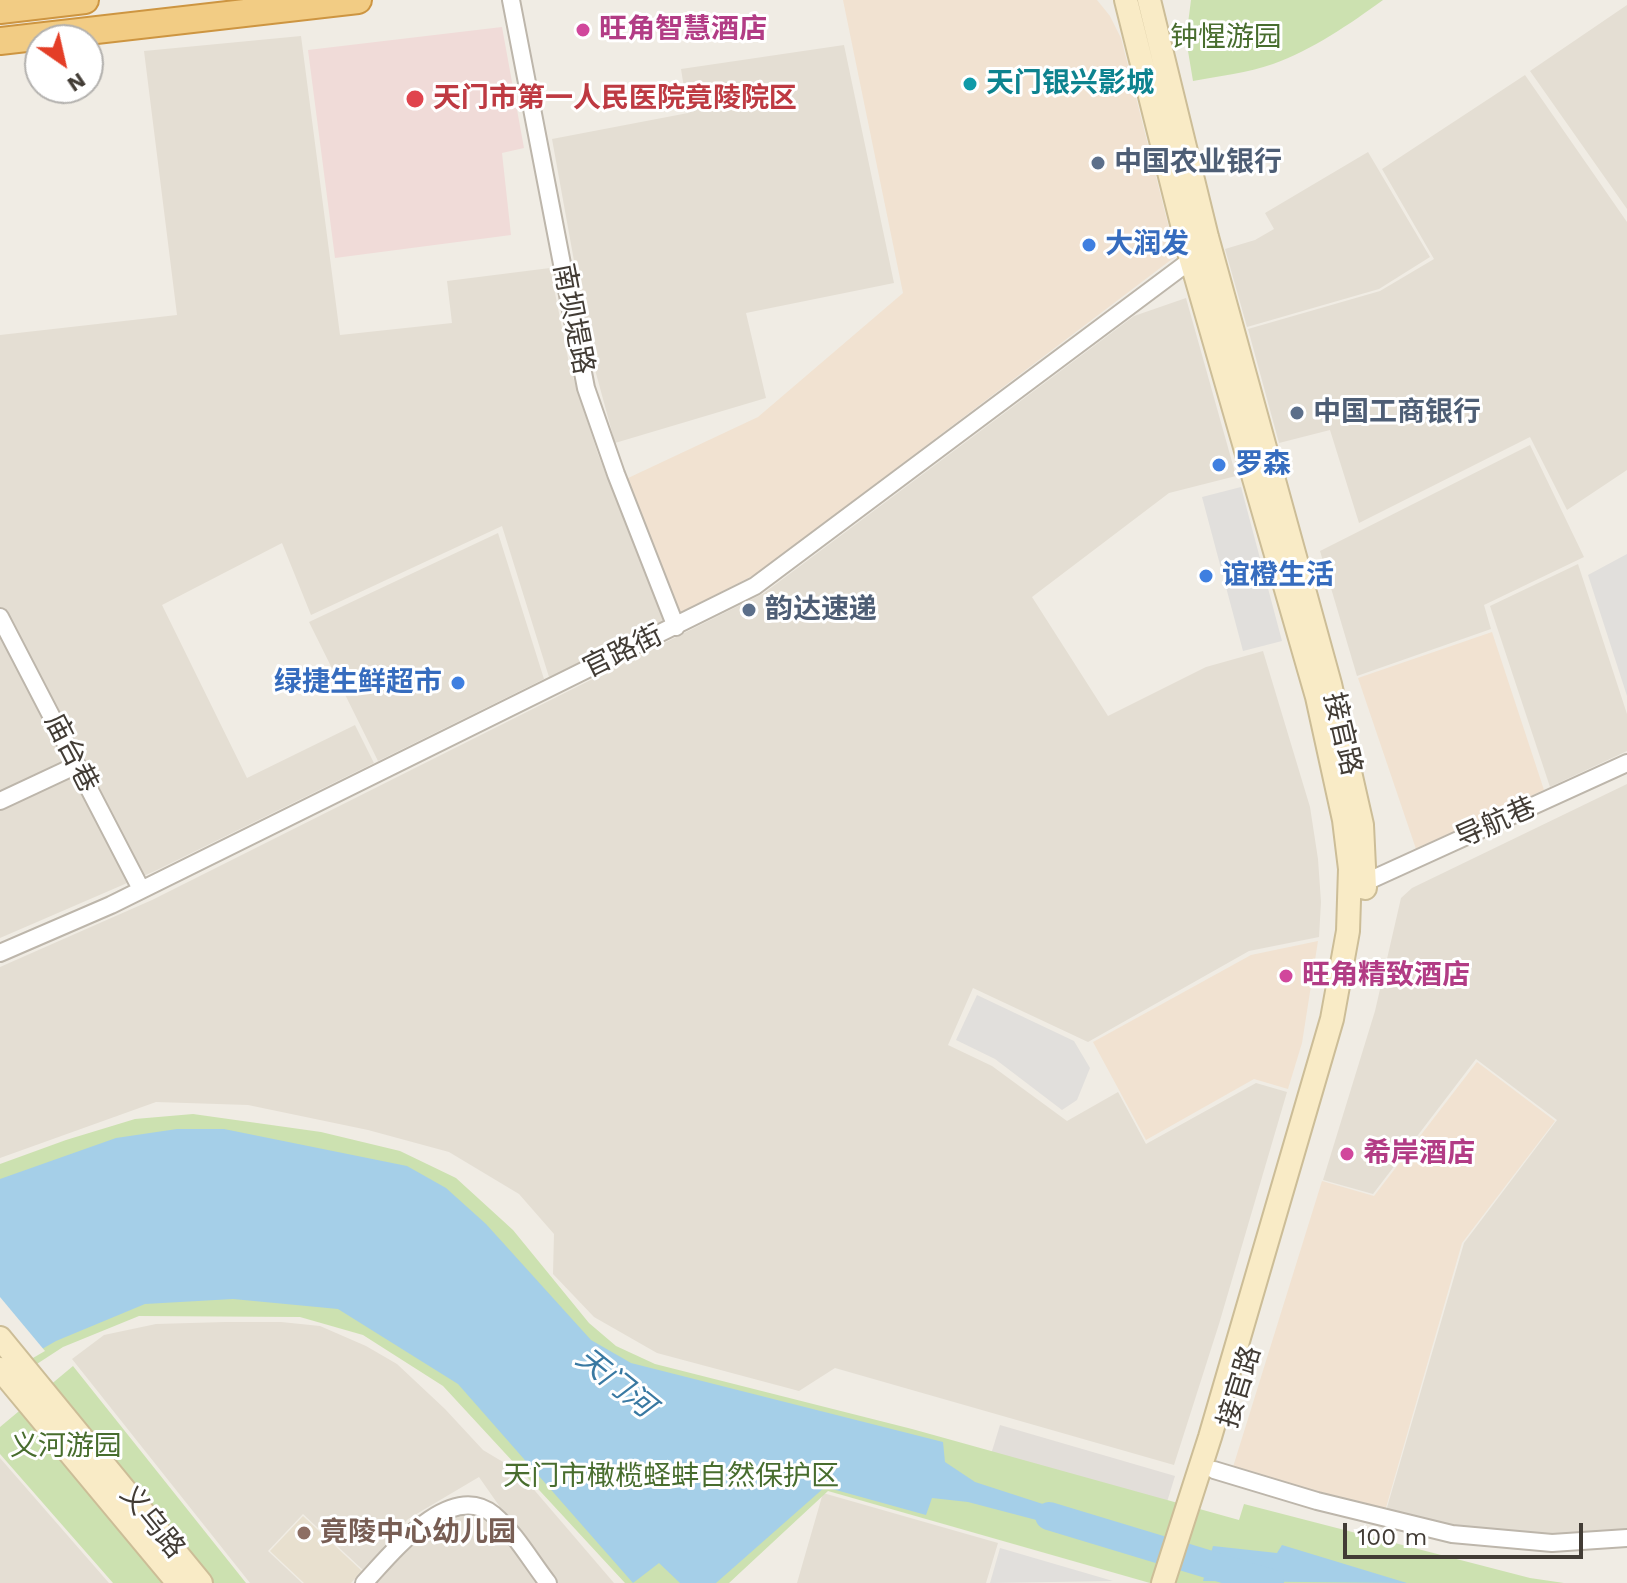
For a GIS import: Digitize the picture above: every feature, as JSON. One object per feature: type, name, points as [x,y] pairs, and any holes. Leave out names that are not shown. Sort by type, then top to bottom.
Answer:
[{"type":"highway","points":[[0,10],[85,0]]},
{"type":"highway","points":[[0,29],[252,0]]},
{"type":"highway","points":[[0,41],[358,0]]},
{"type":"main road","points":[[1115,0],[1149,12]]},
{"type":"main road","name":"接官路","points":[[1126,0],[1149,12],[1207,237],[1330,684],[1362,825],[1366,882],[1361,939],[1349,1004],[1294,1206],[1207,1468]]},
{"type":"main road","name":"接官路","points":[[1149,12],[1191,260],[1317,697],[1344,820],[1350,895],[1343,967],[1332,1019],[1207,1468]]},
{"type":"main road","points":[[0,1338],[34,1394]]},
{"type":"main road","points":[[0,1369],[34,1394]]},
{"type":"main road","name":"义乌路","points":[[34,1394],[178,1583]]},
{"type":"main road","name":"义乌路","points":[[34,1394],[201,1583]]},
{"type":"main road","points":[[1163,1583],[1207,1468]]},
{"type":"main road","points":[[1178,1583],[1207,1468]]},
{"type":"street","name":"南坝堤路","points":[[511,0],[586,388],[676,627]]},
{"type":"street","name":"官路街","points":[[0,953],[141,889],[755,586],[1191,260]]},
{"type":"street","name":"庙台巷","points":[[0,617],[141,889]]},
{"type":"street","name":"导航巷","points":[[1366,882],[1627,763]]},
{"type":"street","points":[[0,801],[77,765]]},
{"type":"street","points":[[1207,1468],[1317,1501],[1452,1534],[1552,1543],[1627,1538]]},
{"type":"street","points":[[364,1583],[404,1541],[446,1509],[457,1505],[491,1512],[548,1583]]},
{"type":"shaded area","points":[[843,0],[1097,0],[1110,16],[1121,38],[1176,256],[758,573],[680,613],[626,479],[758,417],[903,293]]},
{"type":"shaded area","points":[[1627,5],[1627,209],[1530,71]]},
{"type":"shaded area","name":"天门市第一人民医院竟陵院区","points":[[502,27],[524,148],[502,153],[511,235],[335,258],[308,50]]},
{"type":"shaded area","points":[[301,36],[340,335],[452,323],[447,281],[550,268],[570,368],[598,454],[664,622],[549,677],[502,526],[311,615],[282,543],[162,605],[247,778],[355,725],[374,763],[155,871],[0,938],[0,335],[177,315],[144,51]]},
{"type":"shaded area","points":[[844,45],[894,283],[746,313],[766,398],[615,443],[591,355],[552,139],[688,113],[681,69]]},
{"type":"shaded area","points":[[1525,75],[1627,222],[1627,470],[1567,510],[1530,437],[1359,523],[1330,430],[1279,443],[1248,329],[1380,291],[1434,259],[1382,169]]},
{"type":"shaded area","points":[[1368,152],[1430,257],[1379,289],[1247,327],[1225,249],[1255,240],[1274,229],[1265,213]]},
{"type":"shaded area","points":[[1186,298],[1236,476],[1169,493],[1032,597],[1108,716],[1206,667],[1263,651],[1310,807],[1321,902],[1319,937],[1249,951],[1088,1042],[973,988],[948,1045],[992,1066],[1067,1121],[1118,1092],[1146,1144],[1256,1083],[1287,1092],[1174,1465],[835,1368],[799,1391],[657,1353],[594,1317],[553,1274],[554,1234],[519,1194],[449,1152],[368,1130],[248,1105],[156,1102],[0,1158],[0,967],[152,900],[764,593],[1134,316]]},
{"type":"shaded area","points":[[1530,445],[1584,557],[1484,605],[1491,629],[1357,676],[1320,551]]},
{"type":"shaded area","points":[[1241,487],[1282,641],[1243,651],[1202,497]]},
{"type":"shaded area","points":[[498,533],[544,679],[378,761],[309,622]]},
{"type":"shaded area","points":[[1627,554],[1627,696],[1588,575]]},
{"type":"shaded area","points":[[1578,564],[1627,714],[1627,751],[1550,787],[1490,606]]},
{"type":"shaded area","points":[[1492,632],[1544,790],[1416,849],[1358,678]]},
{"type":"shaded area","points":[[1627,784],[1627,1533],[1502,1540],[1386,1511],[1464,1243],[1557,1120],[1476,1059],[1373,1194],[1323,1180],[1375,1011],[1401,898],[1412,888]]},
{"type":"shaded area","points":[[1318,941],[1302,1043],[1288,1089],[1254,1079],[1146,1140],[1093,1042],[1251,955]]},
{"type":"shaded area","points":[[977,995],[1074,1041],[1090,1068],[1077,1100],[1062,1110],[995,1059],[956,1040]]},
{"type":"shaded area","points":[[1477,1062],[1555,1121],[1462,1243],[1385,1511],[1233,1467],[1322,1181],[1374,1196]]},
{"type":"shaded area","points":[[225,1322],[320,1326],[366,1346],[397,1364],[483,1450],[518,1471],[614,1583],[553,1583],[479,1477],[408,1519],[363,1570],[303,1514],[268,1551],[302,1583],[250,1583],[72,1359],[104,1335],[156,1324]]},
{"type":"shaded area","points":[[1000,1425],[1175,1476],[1144,1577],[969,1526]]},
{"type":"shaded area","points":[[0,1458],[109,1583],[0,1583]]},
{"type":"shaded area","points":[[823,1493],[998,1543],[986,1583],[797,1583]]},
{"type":"shaded area","points":[[453,1514],[483,1519],[508,1541],[539,1583],[372,1583],[399,1553]]},
{"type":"shaded area","name":"竟陵中心幼儿园","points":[[303,1516],[362,1571],[351,1583],[304,1583],[270,1551]]},
{"type":"shaded area","points":[[1000,1548],[1113,1581],[990,1583]]},
{"type":"green space","name":"钟惺游园","points":[[1191,0],[1383,0],[1330,36],[1288,58],[1254,70],[1193,81],[1186,39]]},
{"type":"green space","name":"天门市橄榄蛏蚌自然保护区","points":[[193,1114],[321,1132],[400,1151],[456,1178],[513,1230],[589,1323],[616,1346],[655,1364],[912,1429],[1239,1520],[1244,1504],[1530,1578],[1564,1583],[1150,1583],[828,1491],[729,1583],[625,1583],[443,1386],[363,1335],[300,1317],[139,1316],[63,1347],[0,1388],[0,1164],[135,1119]]},
{"type":"green space","name":"义河游园","points":[[73,1366],[246,1583],[113,1583],[0,1454],[0,1427]]},
{"type":"water","name":"天门市橄榄蛏蚌自然保护区","points":[[177,1129],[224,1129],[407,1166],[446,1188],[486,1224],[591,1340],[631,1363],[943,1442],[945,1462],[975,1482],[1086,1518],[1082,1532],[968,1502],[932,1498],[926,1515],[825,1487],[716,1583],[680,1583],[659,1563],[633,1583],[458,1384],[338,1309],[233,1299],[145,1304],[56,1341],[0,1373],[0,1179],[116,1138]]},
{"type":"water","points":[[1282,1545],[1407,1583],[1203,1581],[1213,1546],[1277,1553]]},
{"type":"pier","points":[[0,1297],[45,1351],[0,1377]]},
{"type":"waterway","name":"天门河","points":[[1049,1516],[1270,1583]]},
{"type":"place","name":"旺角智慧酒店","points":[[583,30]]},
{"type":"place","name":"天门银兴影城","points":[[970,84]]},
{"type":"place","name":"天门市第一人民医院竟陵院区","points":[[415,99]]},
{"type":"place","name":"中国农业银行","points":[[1098,163]]},
{"type":"place","name":"大润发","points":[[1089,245]]},
{"type":"place","name":"中国工商银行","points":[[1297,413]]},
{"type":"place","name":"罗森","points":[[1219,465]]},
{"type":"place","name":"谊橙生活","points":[[1206,576]]},
{"type":"place","name":"韵达速递","points":[[749,610]]},
{"type":"place","name":"绿捷生鲜超市","points":[[458,683]]},
{"type":"place","name":"旺角精致酒店","points":[[1286,976]]},
{"type":"place","name":"希岸酒店","points":[[1347,1154]]},
{"type":"place","name":"竟陵中心幼儿园","points":[[304,1533]]}]
